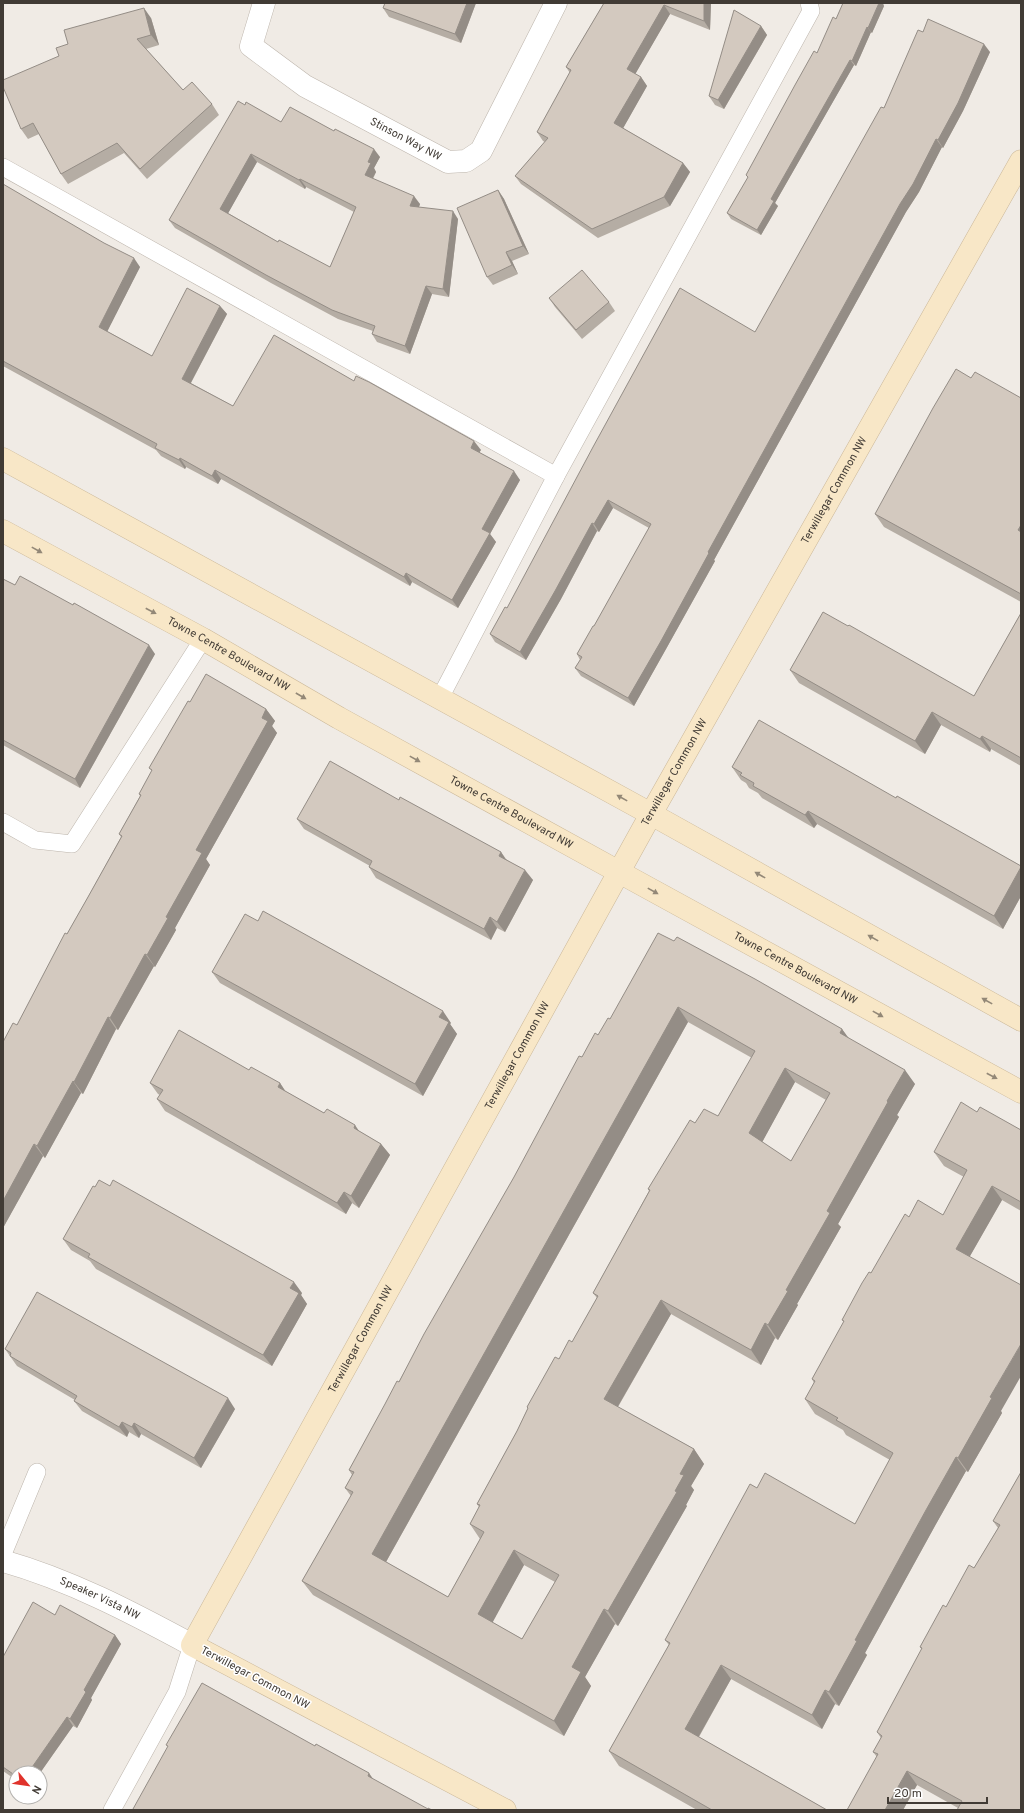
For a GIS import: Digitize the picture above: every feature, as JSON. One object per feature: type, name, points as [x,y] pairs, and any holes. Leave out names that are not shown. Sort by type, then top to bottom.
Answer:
[{"type":"street","name":"Stinson Way NW","points":[[264,3],[251,46],[305,86],[448,162],[466,161],[481,151],[556,3]]},
{"type":"street","name":"Terwillegar Common NW","points":[[505,1810],[192,1645],[651,814],[1021,161]]},
{"type":"street","points":[[3,459],[651,814],[1021,1020]]},
{"type":"street","name":"Towne Centre Boulevard NW","points":[[3,530],[203,639],[339,718],[1021,1092]]},
{"type":"street","name":"Speaker Vista NW","points":[[3,1561],[32,1570],[92,1593],[192,1645]]},
{"type":"lane","points":[[440,698],[556,476],[810,11],[809,3]]},
{"type":"lane","points":[[3,167],[556,476]]},
{"type":"lane","points":[[3,822],[35,840],[72,844],[203,639]]},
{"type":"lane","points":[[3,1554],[37,1472]]},
{"type":"lane","points":[[112,1810],[177,1692],[192,1645]]},
{"type":"building","points":[[385,3],[467,3],[455,34],[383,8]]},
{"type":"building","points":[[604,3],[704,3],[704,21],[664,5],[627,69],[641,77],[614,123],[683,163],[664,197],[592,229],[515,176],[548,138],[537,132],[571,70],[566,67]]},
{"type":"building","points":[[843,3],[879,3],[852,61],[850,60],[771,199],[774,201],[757,230],[727,213],[748,177],[746,175],[795,85],[814,51],[817,53],[833,17],[836,19]]},
{"type":"building","points":[[144,8],[151,35],[137,39],[183,90],[192,82],[212,104],[140,169],[117,143],[61,174],[33,123],[21,129],[3,87],[3,80],[59,56],[56,48],[68,44],[64,30]]},
{"type":"building","points":[[734,10],[761,26],[718,100],[709,96]]},
{"type":"building","points":[[928,19],[984,44],[958,103],[938,140],[936,139],[913,184],[900,204],[708,552],[709,553],[661,641],[628,698],[575,668],[582,657],[577,654],[651,524],[608,500],[594,524],[592,523],[520,652],[490,634],[505,607],[507,608],[680,288],[755,332],[881,107],[884,108],[918,30],[923,32]]},
{"type":"building","points":[[238,101],[245,105],[246,102],[281,122],[290,107],[334,131],[335,129],[374,149],[368,162],[371,163],[365,175],[414,196],[410,206],[453,211],[443,289],[426,286],[405,346],[372,334],[375,326],[332,310],[266,275],[169,220]],"holes":[[[251,154],[299,180],[300,179],[356,207],[330,267],[279,240],[278,242],[220,209]]]},
{"type":"building","points":[[3,184],[104,243],[134,258],[99,327],[152,356],[187,288],[220,306],[182,379],[233,406],[274,335],[354,381],[356,376],[369,382],[474,441],[471,448],[514,471],[482,529],[490,533],[452,600],[406,573],[404,577],[215,470],[212,476],[180,458],[179,460],[155,448],[157,444],[3,361]]},
{"type":"building","points":[[498,190],[523,246],[506,252],[512,265],[487,277],[457,208]]},
{"type":"building","points":[[582,270],[609,302],[576,330],[549,298]]},
{"type":"building","points":[[956,369],[971,378],[975,372],[1021,398],[1021,525],[1018,530],[1021,532],[1021,594],[875,514]]},
{"type":"building","points":[[20,576],[73,605],[74,603],[149,645],[75,779],[3,740],[3,579],[15,585]]},
{"type":"building","points":[[823,612],[848,626],[849,625],[974,696],[1021,613],[1021,758],[982,736],[980,739],[932,712],[915,741],[790,670]]},
{"type":"building","points":[[206,674],[266,709],[262,718],[268,721],[196,850],[202,853],[166,917],[168,918],[147,955],[145,954],[110,1018],[108,1017],[74,1082],[73,1081],[37,1146],[34,1144],[3,1201],[3,1042],[13,1023],[17,1025],[65,933],[67,934],[122,836],[119,834],[141,795],[139,794],[152,770],[149,768],[188,701],[190,702]]},
{"type":"building","points":[[759,720],[896,798],[897,796],[1021,866],[994,916],[808,811],[805,815],[753,786],[754,783],[740,775],[742,773],[732,767]]},
{"type":"building","points":[[330,761],[399,800],[400,797],[501,852],[499,856],[525,870],[497,922],[490,917],[484,929],[369,867],[372,861],[297,819]]},
{"type":"building","points":[[263,911],[443,1011],[439,1017],[449,1022],[415,1084],[212,972],[245,914],[258,921]]},
{"type":"building","points":[[658,933],[674,941],[677,937],[755,979],[842,1029],[840,1033],[905,1070],[827,1211],[830,1213],[786,1290],[788,1291],[768,1325],[765,1323],[751,1350],[661,1300],[604,1399],[694,1449],[680,1474],[684,1475],[675,1491],[677,1492],[608,1611],[604,1609],[572,1667],[581,1672],[554,1721],[302,1581],[353,1492],[345,1488],[354,1472],[349,1470],[397,1381],[399,1382],[424,1334],[514,1177],[579,1056],[582,1057],[595,1033],[598,1035],[608,1018],[610,1019]],"holes":[[[678,1007],[755,1051],[718,1116],[704,1109],[695,1123],[690,1120],[648,1189],[650,1190],[593,1293],[598,1296],[572,1342],[569,1340],[559,1359],[555,1357],[527,1407],[528,1408],[517,1431],[477,1504],[480,1505],[470,1524],[484,1532],[448,1597],[372,1554]],[[785,1068],[830,1093],[791,1161],[749,1133]],[[514,1550],[559,1575],[522,1639],[478,1614]]]},
{"type":"building","points":[[179,1030],[249,1070],[251,1067],[280,1083],[278,1087],[324,1113],[327,1109],[355,1125],[354,1128],[381,1144],[351,1196],[344,1192],[337,1203],[157,1099],[163,1090],[150,1083]]},
{"type":"building","points":[[961,1102],[977,1112],[980,1107],[1021,1130],[1021,1202],[992,1186],[956,1249],[1021,1285],[1021,1344],[990,1397],[992,1398],[958,1458],[956,1457],[926,1510],[855,1640],[857,1641],[829,1692],[825,1690],[812,1715],[721,1665],[685,1729],[827,1810],[712,1810],[609,1751],[670,1643],[665,1640],[750,1484],[757,1488],[765,1473],[855,1524],[893,1453],[836,1420],[838,1418],[805,1399],[815,1381],[812,1379],[844,1321],[842,1320],[862,1283],[869,1272],[871,1273],[905,1214],[909,1217],[918,1200],[943,1215],[967,1170],[934,1152]]},
{"type":"building","points":[[99,1180],[110,1186],[113,1180],[294,1282],[290,1288],[299,1293],[263,1355],[88,1257],[90,1254],[63,1239],[93,1186],[95,1187]]},
{"type":"building","points":[[37,1292],[228,1398],[194,1458],[134,1423],[132,1427],[122,1422],[119,1427],[74,1401],[77,1396],[10,1356],[11,1353],[5,1349]]},
{"type":"building","points":[[1021,1472],[1021,1810],[957,1810],[962,1801],[907,1771],[885,1810],[847,1810],[878,1754],[873,1752],[882,1736],[877,1732],[922,1648],[920,1647],[943,1605],[946,1607],[969,1565],[974,1568],[1000,1525],[993,1521]]},
{"type":"building","points":[[33,1602],[55,1615],[60,1605],[115,1635],[84,1690],[86,1692],[70,1719],[67,1717],[34,1765],[8,1765],[8,1770],[3,1767],[3,1657]]},
{"type":"building","points":[[202,1683],[315,1746],[316,1744],[369,1773],[368,1776],[432,1810],[134,1810],[133,1809],[168,1746],[166,1745]]}]
